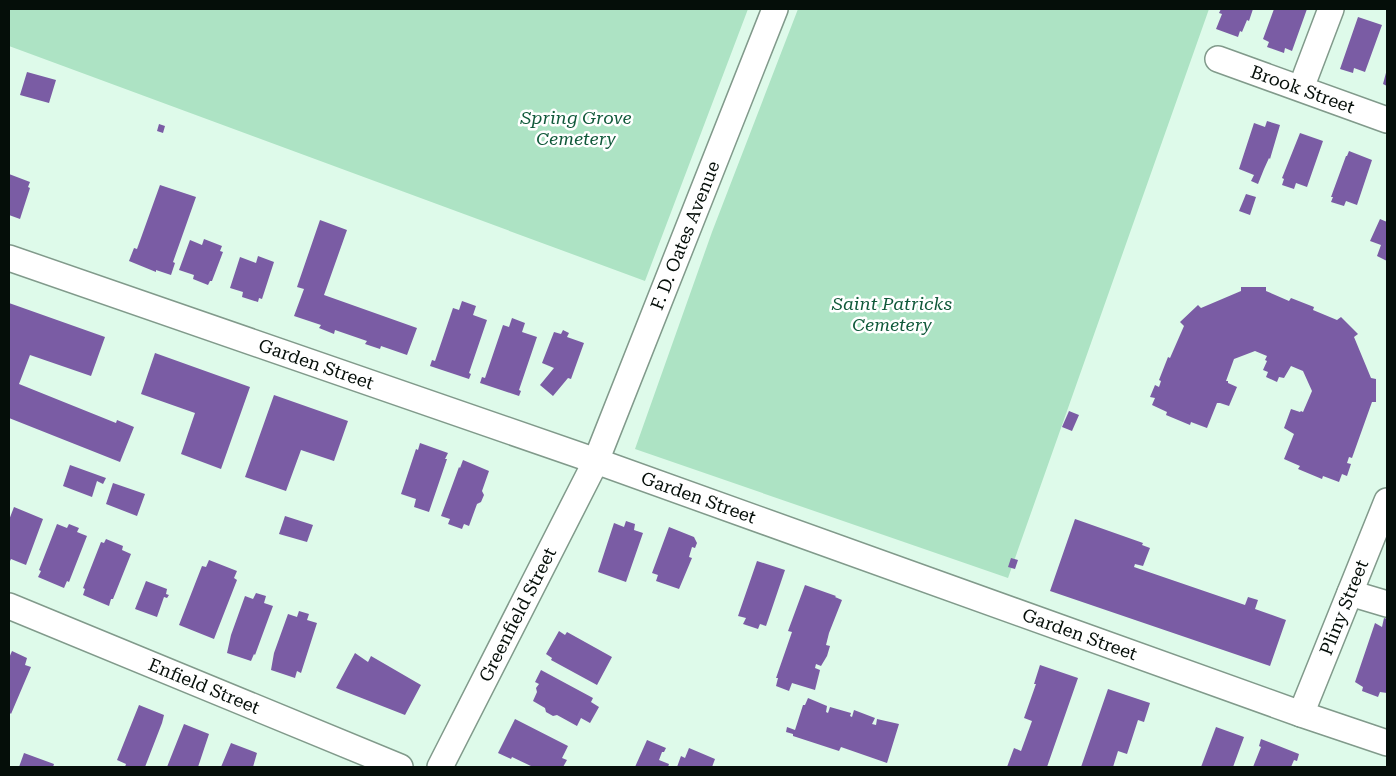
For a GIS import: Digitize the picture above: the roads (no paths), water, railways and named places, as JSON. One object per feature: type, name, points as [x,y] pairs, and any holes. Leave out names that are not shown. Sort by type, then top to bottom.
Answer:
[{"type":"street","name":"F. D. Oates Avenue","points":[[596,461],[775,9]]},
{"type":"street","points":[[1301,88],[1331,9]]},
{"type":"street","name":"Brook Street","points":[[1218,59],[1387,120]]},
{"type":"street","name":"Garden Street","points":[[9,258],[596,461],[1301,714],[1387,743]]},
{"type":"street","name":"Greenfield Street","points":[[440,767],[596,461]]},
{"type":"street","name":"Pliny Street","points":[[1301,714],[1387,500]]},
{"type":"street","points":[[1350,592],[1387,604]]},
{"type":"street","name":"Enfield Street","points":[[9,606],[400,767]]},
{"type":"park label","name":"Spring Grove Cemetery","points":[[576,128]]},
{"type":"park label","name":"Saint Patricks Cemetery","points":[[892,314]]}]
